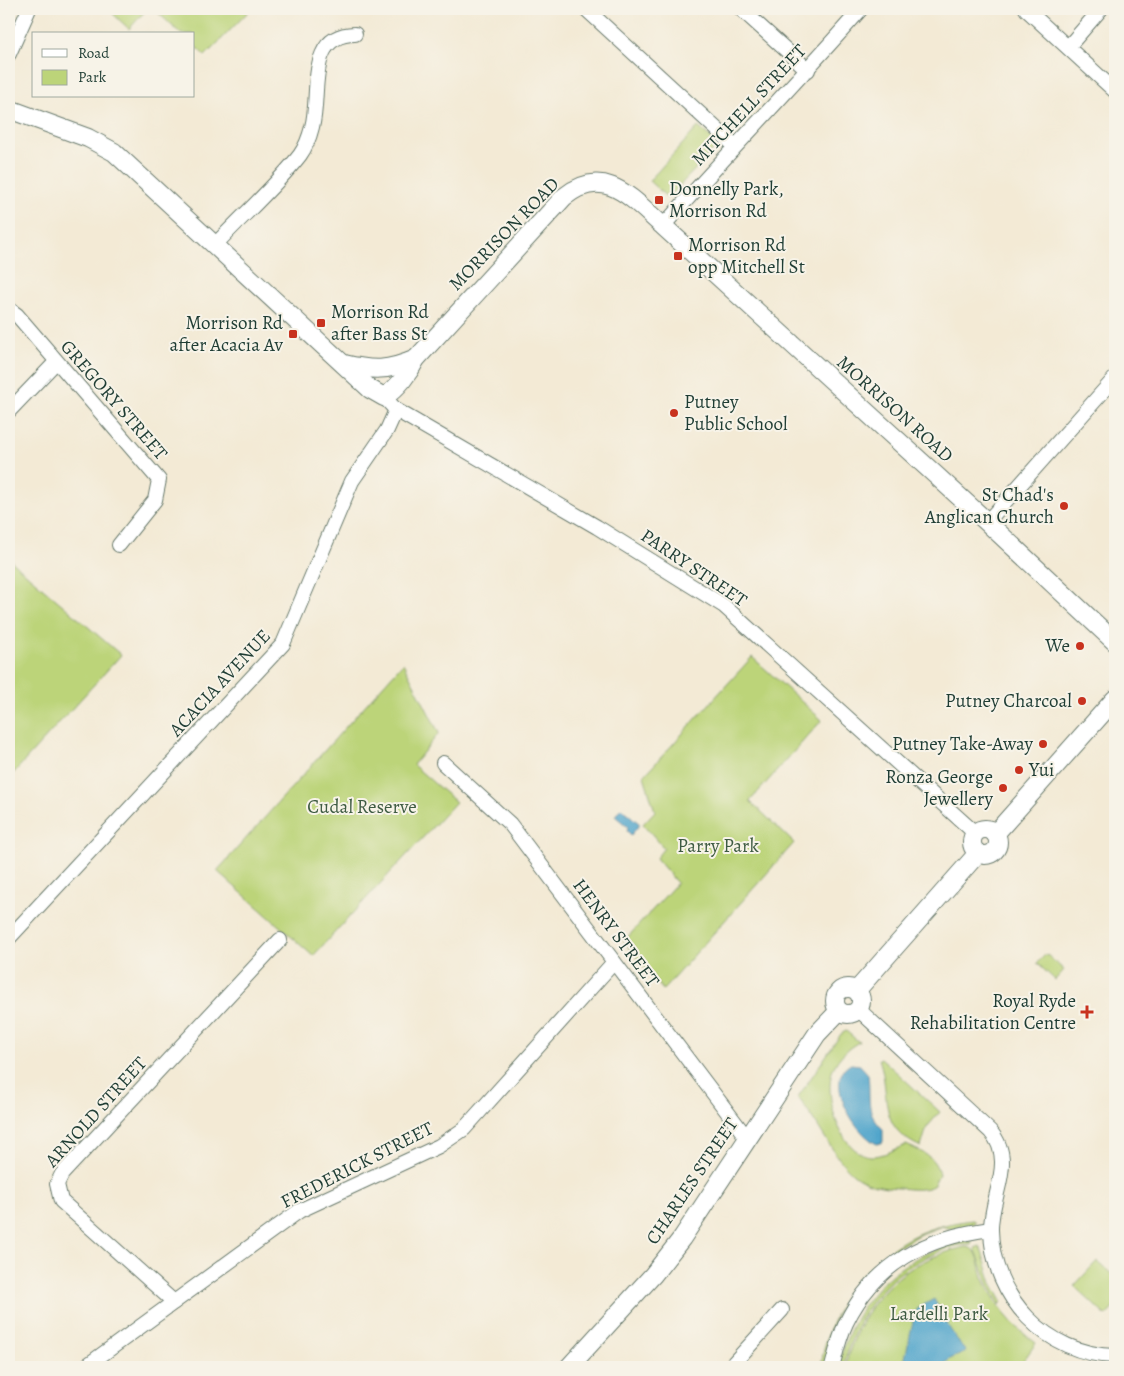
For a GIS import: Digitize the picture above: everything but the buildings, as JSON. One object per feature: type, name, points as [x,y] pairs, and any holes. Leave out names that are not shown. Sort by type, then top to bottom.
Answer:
[{"type":"street","points":[[9,54],[29,9]]},
{"type":"street","points":[[586,9],[735,146]]},
{"type":"street","points":[[741,9],[808,70]]},
{"type":"street","name":"MITCHELL STREET","points":[[663,226],[735,146],[808,70],[861,9]]},
{"type":"street","points":[[1026,9],[1115,91]]},
{"type":"street","points":[[1068,47],[1100,9]]},
{"type":"street","points":[[215,244],[301,154],[313,126],[317,73],[325,50],[328,44],[342,34],[355,34]]},
{"type":"street","points":[[9,109],[88,138],[114,152],[377,394],[384,396]]},
{"type":"street","name":"MORRISON ROAD","points":[[384,396],[390,393],[410,370],[416,359],[573,190],[592,182],[606,184],[620,190],[663,226],[987,522],[1115,642]]},
{"type":"street","name":"GREGORY STREET","points":[[9,309],[159,480],[155,500],[119,545]]},
{"type":"street","points":[[343,363],[368,369],[384,369],[416,359]]},
{"type":"street","points":[[9,411],[56,362]]},
{"type":"street","points":[[987,522],[1115,378]]},
{"type":"street","name":"PARRY STREET","points":[[384,396],[396,410],[597,527],[724,606],[975,833]]},
{"type":"street","name":"ACACIA AVENUE","points":[[9,938],[283,644],[352,481],[387,430],[396,410]]},
{"type":"street","points":[[995,834],[1115,699]]},
{"type":"street","name":"HENRY STREET","points":[[444,763],[510,824],[747,1138]]},
{"type":"street","points":[[988,829],[995,834],[998,842],[995,850],[987,855],[978,853],[972,844],[975,833],[988,829]]},
{"type":"street","points":[[857,990],[978,853]]},
{"type":"street","name":"ARNOLD STREET","points":[[174,1302],[61,1201],[57,1184],[62,1174],[280,940]]},
{"type":"street","name":"FREDERICK STREET","points":[[85,1367],[300,1211],[438,1146],[458,1134],[475,1118],[614,962]]},
{"type":"street","points":[[847,987],[857,990],[862,1000],[858,1009],[849,1014],[839,1011],[834,1002],[838,992],[847,987]]},
{"type":"street","points":[[858,1009],[998,1141],[1003,1154],[1003,1168],[994,1197],[991,1229],[994,1256],[1002,1280],[1020,1310],[1032,1322],[1060,1342],[1092,1353],[1115,1356]]},
{"type":"street","name":"CHARLES STREET","points":[[569,1367],[668,1256],[696,1218],[817,1034],[839,1011]]},
{"type":"street","points":[[832,1367],[840,1338],[854,1309],[883,1273],[908,1254],[936,1240],[966,1232],[991,1229]]},
{"type":"street","points":[[730,1367],[782,1310]]},
{"type":"green space","points":[[108,9],[147,9],[129,29]]},
{"type":"green space","points":[[154,9],[251,9],[205,56],[195,46],[195,32],[179,32]]},
{"type":"green space","points":[[698,127],[717,142],[717,146],[668,198],[649,181]]},
{"type":"green space","points":[[9,559],[121,655],[9,778]]},
{"type":"green space","name":"Parry Park","points":[[752,657],[822,720],[750,801],[794,843],[663,990],[624,941],[677,883],[656,858],[664,848],[643,824],[655,811],[644,776]]},
{"type":"green space","name":"Cudal Reserve","points":[[403,663],[439,733],[413,765],[456,802],[313,956],[217,871]]},
{"type":"green space","points":[[1046,954],[1064,970],[1055,980],[1037,963]]},
{"type":"green space","points":[[846,1031],[859,1042],[847,1050],[841,1057],[833,1069],[830,1080],[832,1106],[842,1133],[850,1145],[859,1152],[870,1156],[884,1154],[906,1145],[922,1153],[931,1159],[939,1174],[933,1186],[921,1189],[884,1187],[862,1180],[853,1174],[839,1158],[798,1097],[841,1034]]},
{"type":"green space","points":[[881,1058],[940,1112],[927,1127],[921,1147],[907,1139],[897,1130],[891,1120],[879,1059]]},
{"type":"green space","points":[[973,1220],[975,1223],[959,1229],[950,1229],[942,1226]]},
{"type":"green space","points":[[942,1226],[918,1235],[886,1255],[885,1263],[882,1265],[878,1260],[900,1243],[922,1232]]},
{"type":"green space","points":[[964,1240],[972,1241],[971,1245],[947,1248],[934,1254],[900,1273],[886,1285],[864,1314],[848,1348],[843,1367],[838,1367],[845,1342],[855,1320],[881,1284],[898,1270],[918,1258],[939,1248]]},
{"type":"green space","points":[[980,1246],[992,1283],[1002,1301],[1000,1305],[989,1286],[975,1248]]},
{"type":"green space","name":"Lardelli Park","points":[[965,1247],[974,1250],[987,1287],[998,1305],[1019,1329],[1036,1343],[1019,1367],[845,1367],[861,1323],[886,1288],[902,1274],[921,1263]]},
{"type":"green space","points":[[1097,1261],[1115,1277],[1115,1306],[1106,1316],[1074,1286]]},
{"type":"green space","points":[[873,1264],[878,1269],[870,1277],[862,1278],[838,1312],[828,1340],[829,1350],[826,1364],[825,1367],[821,1367],[827,1338],[838,1311],[853,1287]]},
{"type":"water","points":[[621,808],[640,824],[631,835],[627,831],[628,827],[615,816]]},
{"type":"water","points":[[851,1064],[860,1065],[868,1074],[869,1104],[873,1116],[883,1129],[883,1142],[877,1144],[868,1138],[851,1118],[845,1106],[840,1081],[843,1071]]},
{"type":"water","points":[[934,1299],[950,1329],[966,1352],[950,1359],[941,1367],[903,1367],[915,1313],[918,1308]]},
{"type":"place","name":"Donnelly Park, Morrison Rd","points":[[659,200]]},
{"type":"place","name":"Morrison Rd opp Mitchell St","points":[[678,256]]},
{"type":"place","name":"Morrison Rd after Bass St","points":[[321,323]]},
{"type":"place","name":"Morrison Rd after Acacia Av","points":[[293,334]]},
{"type":"place","name":"Putney Public School","points":[[674,413]]},
{"type":"place","name":"St Chad's Anglican Church","points":[[1064,506]]},
{"type":"place","name":"We","points":[[1080,646]]},
{"type":"place","name":"Putney Charcoal","points":[[1082,701]]},
{"type":"place","name":"Putney Take-Away","points":[[1043,744]]},
{"type":"place","name":"Yui","points":[[1019,770]]},
{"type":"place","name":"Ronza George Jewellery","points":[[1003,788]]},
{"type":"place","name":"Royal Ryde Rehabilitation Centre","points":[[1087,1012]]}]
